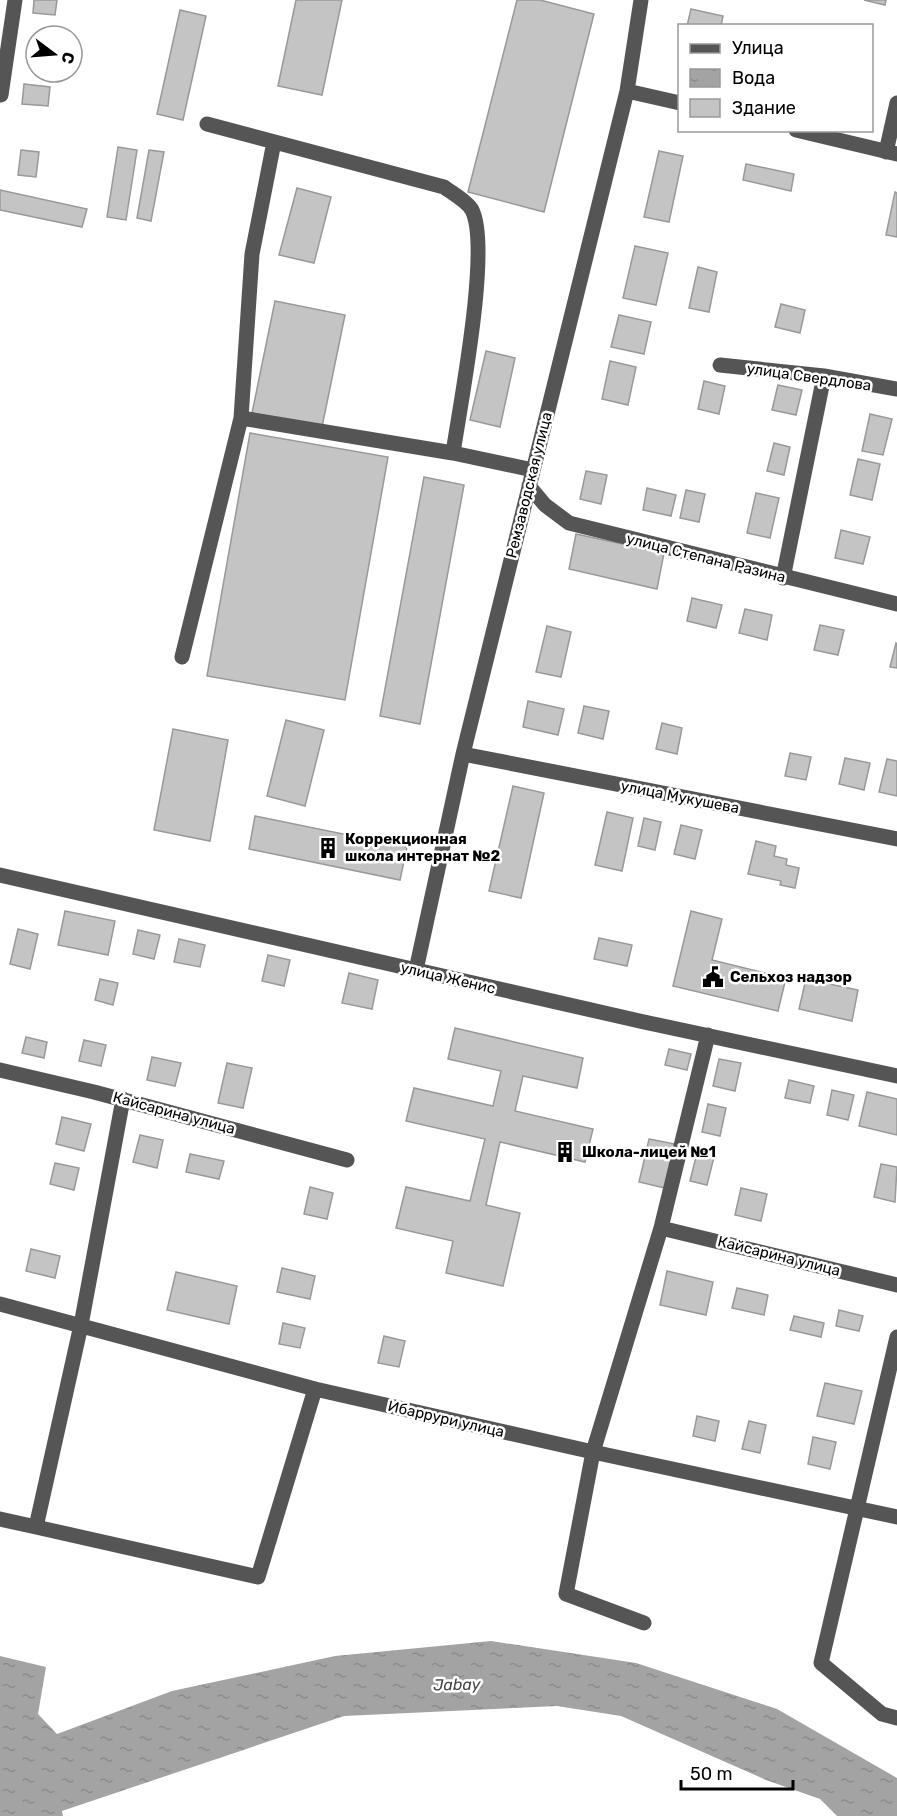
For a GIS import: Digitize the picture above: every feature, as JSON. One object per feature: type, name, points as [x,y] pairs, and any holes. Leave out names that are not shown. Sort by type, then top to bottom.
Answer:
[{"type":"street","points":[[1,95],[15,0]]},
{"type":"street","name":"Ремзаводская улица","points":[[416,970],[463,754],[627,91],[640,0]]},
{"type":"street","points":[[627,91],[678,103]]},
{"type":"street","points":[[804,132],[891,153],[897,103]]},
{"type":"street","points":[[207,124],[444,187],[471,208],[478,231],[473,318],[453,453]]},
{"type":"street","points":[[182,657],[240,418],[252,254],[274,142]]},
{"type":"street","name":"улица Свердлова","points":[[720,365],[824,376],[897,389]]},
{"type":"street","points":[[783,578],[824,376]]},
{"type":"street","points":[[240,418],[453,453],[533,470]]},
{"type":"street","name":"улица Степана Разина","points":[[529,486],[545,505],[569,523],[783,578],[897,604]]},
{"type":"street","name":"улица Мукушева","points":[[463,754],[897,839]]},
{"type":"street","name":"улица Женис","points":[[0,875],[897,1076]]},
{"type":"street","points":[[644,1623],[566,1594],[593,1452],[661,1228],[708,1035]]},
{"type":"street","name":"Кайсарина улица","points":[[0,1070],[123,1099],[347,1160]]},
{"type":"street","points":[[36,1527],[81,1325],[123,1099]]},
{"type":"street","name":"Кайсарина улица","points":[[661,1228],[897,1285]]},
{"type":"street","name":"Ибаррури улица","points":[[0,1304],[315,1389],[593,1452],[897,1517]]},
{"type":"street","points":[[897,1337],[821,1663],[882,1714],[897,1719]]},
{"type":"street","points":[[0,1519],[258,1577],[315,1389]]},
{"type":"water","name":"Jabay","points":[[491,1641],[636,1663],[777,1709],[897,1778],[897,1816],[837,1816],[820,1799],[766,1780],[621,1716],[557,1706],[344,1716],[62,1811],[63,1816],[0,1816],[0,1656],[46,1667],[38,1714],[57,1734],[172,1691],[335,1656]]},
{"type":"building","points":[[34,0],[57,0],[55,15],[33,13]]},
{"type":"building","points":[[296,0],[342,0],[322,95],[278,86]]},
{"type":"building","points":[[517,0],[540,0],[594,14],[544,212],[468,192]]},
{"type":"building","points":[[864,0],[886,0],[885,5]]},
{"type":"building","points":[[691,9],[723,16],[721,24],[687,24]]},
{"type":"building","points":[[180,10],[206,16],[183,120],[157,114]]},
{"type":"building","points":[[24,84],[50,87],[48,106],[22,104]]},
{"type":"building","points":[[118,147],[137,150],[126,220],[107,217]]},
{"type":"building","points":[[21,150],[39,152],[36,177],[18,175]]},
{"type":"building","points":[[149,150],[164,152],[151,221],[137,218]]},
{"type":"building","points":[[659,151],[683,156],[669,222],[644,217]]},
{"type":"building","points":[[746,164],[794,174],[791,191],[743,180]]},
{"type":"building","points":[[297,188],[331,197],[314,263],[279,255]]},
{"type":"building","points":[[0,190],[87,209],[82,227],[0,210]]},
{"type":"building","points":[[895,192],[897,193],[897,237],[886,235]]},
{"type":"building","points":[[635,246],[668,253],[656,305],[623,298]]},
{"type":"building","points":[[698,267],[717,272],[709,312],[689,308]]},
{"type":"building","points":[[275,301],[345,315],[322,427],[252,413]]},
{"type":"building","points":[[781,304],[805,310],[800,333],[775,327]]},
{"type":"building","points":[[619,315],[651,322],[644,354],[611,347]]},
{"type":"building","points":[[486,351],[515,358],[500,427],[470,420]]},
{"type":"building","points":[[610,361],[636,367],[628,405],[602,399]]},
{"type":"building","points":[[704,381],[725,386],[719,414],[698,409]]},
{"type":"building","points":[[778,385],[802,390],[796,415],[772,410]]},
{"type":"building","points":[[870,414],[892,419],[883,455],[862,451]]},
{"type":"building","points":[[250,433],[388,457],[345,700],[207,676]]},
{"type":"building","points":[[774,443],[790,447],[784,475],[767,471]]},
{"type":"building","points":[[858,459],[880,464],[872,500],[850,495]]},
{"type":"building","points":[[586,471],[607,475],[601,504],[580,499]]},
{"type":"building","points":[[424,477],[464,485],[420,724],[380,716]]},
{"type":"building","points":[[647,488],[676,495],[671,516],[643,510]]},
{"type":"building","points":[[686,490],[705,494],[699,522],[680,518]]},
{"type":"building","points":[[756,493],[779,498],[770,538],[747,533]]},
{"type":"building","points":[[841,530],[870,537],[863,564],[835,558]]},
{"type":"building","points":[[576,534],[664,553],[657,589],[569,569]]},
{"type":"building","points":[[692,598],[722,605],[716,628],[687,621]]},
{"type":"building","points":[[745,609],[772,615],[767,640],[739,633]]},
{"type":"building","points":[[820,625],[844,630],[838,655],[814,650]]},
{"type":"building","points":[[547,626],[571,632],[561,677],[536,672]]},
{"type":"building","points":[[897,644],[897,668],[890,667]]},
{"type":"building","points":[[528,701],[564,709],[558,735],[523,727]]},
{"type":"building","points":[[584,706],[609,711],[603,739],[578,733]]},
{"type":"building","points":[[286,720],[324,730],[305,806],[267,796]]},
{"type":"building","points":[[662,723],[682,728],[677,754],[656,749]]},
{"type":"building","points":[[173,729],[228,740],[210,841],[154,830]]},
{"type":"building","points":[[790,753],[811,757],[806,780],[785,776]]},
{"type":"building","points":[[845,758],[870,763],[864,790],[839,784]]},
{"type":"building","points":[[887,759],[897,761],[897,796],[879,792]]},
{"type":"building","points":[[513,786],[544,793],[521,898],[489,891]]},
{"type":"building","points":[[607,812],[633,818],[622,871],[595,865]]},
{"type":"building","name":"Коррекционная школа интернат №2","points":[[255,816],[407,847],[400,880],[249,849]]},
{"type":"building","points":[[644,818],[661,822],[655,850],[638,846]]},
{"type":"building","points":[[681,825],[702,830],[695,859],[674,854]]},
{"type":"building","points":[[756,841],[776,846],[774,856],[787,859],[786,865],[799,868],[795,888],[780,885],[781,881],[748,874]]},
{"type":"building","points":[[65,911],[115,921],[108,955],[58,945]]},
{"type":"building","points":[[691,911],[722,919],[712,960],[786,978],[778,1011],[673,986]]},
{"type":"building","points":[[18,929],[38,934],[30,969],[10,964]]},
{"type":"building","points":[[138,930],[160,935],[154,959],[133,954]]},
{"type":"building","points":[[599,938],[632,945],[627,966],[594,959]]},
{"type":"building","points":[[179,939],[205,945],[200,967],[174,962]]},
{"type":"building","points":[[268,955],[290,960],[284,986],[262,981]]},
{"type":"building","points":[[349,973],[378,980],[372,1009],[342,1003]]},
{"type":"building","points":[[100,979],[118,983],[113,1005],[95,1000]]},
{"type":"building","points":[[806,979],[858,990],[852,1021],[799,1009]]},
{"type":"building","name":"Школа-лицей №1","points":[[455,1028],[583,1058],[577,1088],[523,1076],[515,1111],[593,1129],[585,1162],[500,1142],[486,1205],[520,1213],[503,1286],[446,1273],[453,1241],[396,1228],[406,1187],[470,1201],[485,1139],[406,1121],[414,1088],[493,1106],[501,1071],[448,1059]]},
{"type":"building","points":[[26,1037],[47,1042],[44,1058],[22,1053]]},
{"type":"building","points":[[84,1040],[106,1045],[101,1066],[79,1061]]},
{"type":"building","points":[[669,1049],[691,1054],[687,1070],[665,1065]]},
{"type":"building","points":[[152,1057],[181,1063],[175,1086],[147,1080]]},
{"type":"building","points":[[719,1059],[741,1063],[735,1091],[713,1086]]},
{"type":"building","points":[[227,1063],[252,1068],[243,1108],[218,1103]]},
{"type":"building","points":[[789,1080],[814,1086],[810,1103],[785,1098]]},
{"type":"building","points":[[832,1090],[854,1095],[848,1120],[827,1115]]},
{"type":"building","points":[[867,1092],[897,1099],[897,1135],[859,1126]]},
{"type":"building","points":[[708,1104],[726,1108],[720,1136],[702,1132]]},
{"type":"building","points":[[62,1117],[91,1124],[84,1151],[56,1144]]},
{"type":"building","points":[[140,1135],[163,1140],[157,1168],[133,1162]]},
{"type":"building","points":[[649,1139],[675,1144],[665,1188],[639,1182]]},
{"type":"building","points":[[698,1149],[715,1153],[707,1185],[690,1181]]},
{"type":"building","points":[[190,1154],[224,1161],[219,1179],[186,1172]]},
{"type":"building","points":[[55,1163],[79,1168],[74,1190],[50,1184]]},
{"type":"building","points":[[881,1164],[897,1167],[895,1202],[874,1197]]},
{"type":"building","points":[[310,1187],[333,1193],[327,1219],[304,1214]]},
{"type":"building","points":[[741,1188],[767,1194],[761,1221],[735,1215]]},
{"type":"building","points":[[31,1249],[60,1256],[55,1278],[26,1271]]},
{"type":"building","points":[[282,1268],[315,1276],[310,1299],[277,1292]]},
{"type":"building","points":[[667,1271],[713,1282],[706,1315],[660,1305]]},
{"type":"building","points":[[176,1272],[237,1286],[229,1324],[167,1310]]},
{"type":"building","points":[[737,1288],[768,1295],[764,1315],[732,1308]]},
{"type":"building","points":[[839,1310],[863,1316],[859,1331],[836,1326]]},
{"type":"building","points":[[794,1316],[824,1323],[821,1337],[790,1330]]},
{"type":"building","points":[[283,1323],[305,1328],[300,1348],[279,1344]]},
{"type":"building","points":[[384,1336],[405,1341],[399,1367],[378,1363]]},
{"type":"building","points":[[825,1383],[862,1391],[854,1424],[817,1416]]},
{"type":"building","points":[[697,1416],[719,1421],[715,1441],[693,1436]]},
{"type":"building","points":[[749,1421],[766,1425],[760,1453],[742,1449]]},
{"type":"building","points":[[813,1437],[836,1442],[830,1469],[808,1464]]},
{"type":"place","name":"Коррекционная школа интернат №2","points":[[328,848]]},
{"type":"place","name":"Сельхоз надзор","points":[[713,977]]},
{"type":"place","name":"Школа-лицей №1","points":[[565,1152]]}]
